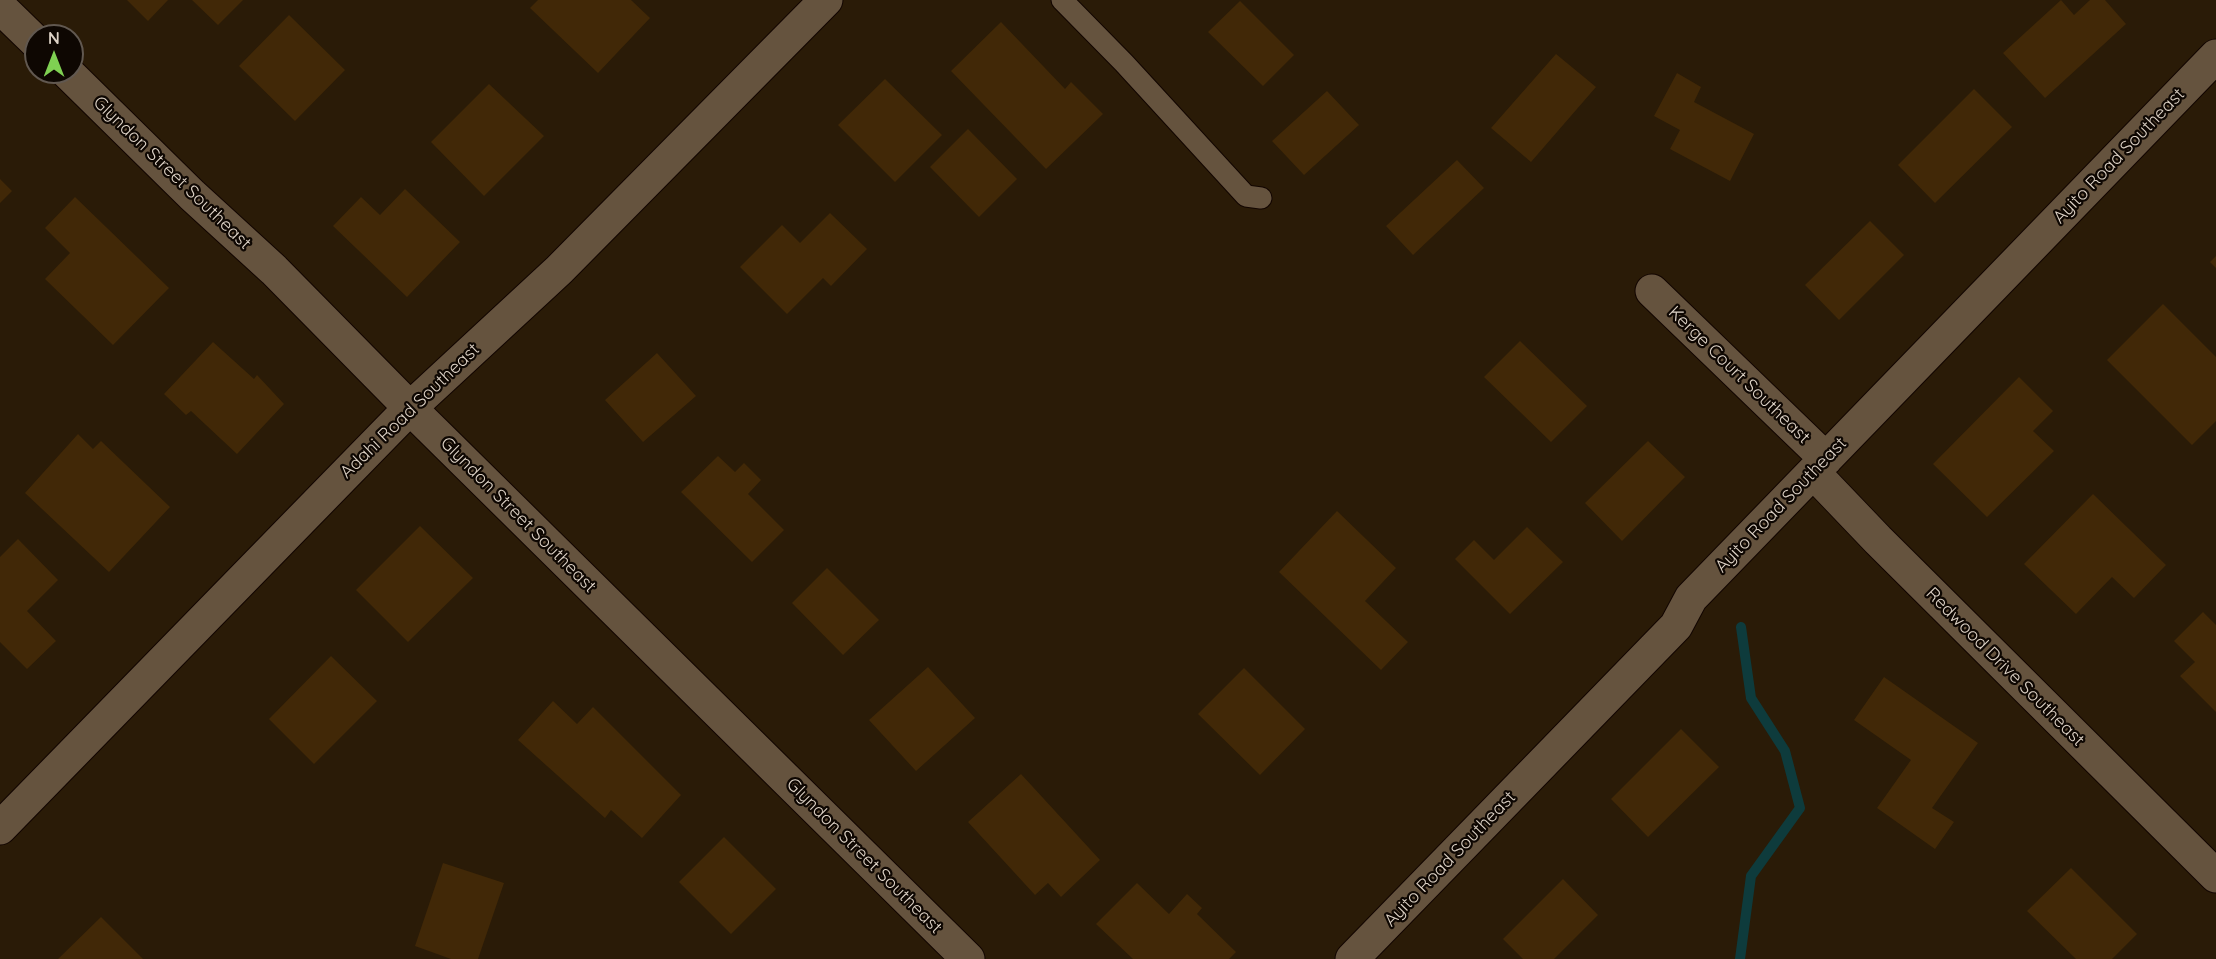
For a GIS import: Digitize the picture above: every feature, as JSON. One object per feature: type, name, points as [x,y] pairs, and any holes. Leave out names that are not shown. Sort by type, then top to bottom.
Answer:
[{"type":"street","name":"Adahi Road Southeast","points":[[0,828],[410,408],[559,270],[825,0]]},
{"type":"street","points":[[0,7],[24,30]]},
{"type":"street","name":"Ayito Road Southeast","points":[[1352,959],[1676,626],[1691,598],[2216,56]]},
{"type":"street","name":"Glyndon Street Southeast","points":[[79,84],[192,195],[274,270],[410,408],[968,959]]},
{"type":"street","name":"Kerge Court Southeast","points":[[1652,291],[1819,466]]},
{"type":"street","name":"Redwood Drive Southeast","points":[[1819,466],[1878,540],[2208,868]]},
{"type":"lane","points":[[1062,0],[1124,63],[1246,196],[1261,198]]},
{"type":"building","points":[[127,0],[168,0],[148,21]]},
{"type":"building","points":[[192,0],[243,0],[218,25]]},
{"type":"building","points":[[538,0],[631,0],[650,18],[598,73],[530,8]]},
{"type":"building","points":[[2061,0],[2074,15],[2090,0],[2105,0],[2126,24],[2045,98],[2003,53]]},
{"type":"building","points":[[1240,1],[1294,55],[1263,86],[1208,32]]},
{"type":"building","points":[[289,15],[345,70],[295,121],[239,66]]},
{"type":"building","points":[[1001,22],[1065,89],[1071,82],[1103,114],[1046,169],[951,71]]},
{"type":"building","points":[[1556,54],[1596,87],[1531,162],[1491,128]]},
{"type":"building","points":[[1677,73],[1701,87],[1694,102],[1754,134],[1730,181],[1670,149],[1680,130],[1654,116]]},
{"type":"building","points":[[885,79],[942,135],[895,182],[838,125]]},
{"type":"building","points":[[489,84],[544,136],[484,196],[431,142]]},
{"type":"building","points":[[1974,89],[2012,127],[1935,203],[1898,165]]},
{"type":"building","points":[[1327,91],[1359,125],[1304,175],[1272,141]]},
{"type":"building","points":[[968,129],[1017,179],[979,217],[930,167]]},
{"type":"building","points":[[1457,160],[1484,188],[1413,255],[1386,226]]},
{"type":"building","points":[[0,179],[12,191],[0,203]]},
{"type":"building","points":[[405,189],[460,242],[407,297],[333,226],[361,197],[380,215]]},
{"type":"building","points":[[75,197],[169,288],[113,345],[45,279],[70,253],[45,228]]},
{"type":"building","points":[[830,213],[867,249],[831,286],[823,278],[787,314],[740,267],[782,225],[800,243]]},
{"type":"building","points":[[1870,221],[1904,255],[1839,320],[1805,285]]},
{"type":"building","points":[[2216,256],[2216,268],[2210,262]]},
{"type":"building","points":[[2163,304],[2216,357],[2216,421],[2192,445],[2107,360]]},
{"type":"building","points":[[1520,341],[1587,406],[1551,442],[1484,377]]},
{"type":"building","points":[[213,342],[254,379],[257,375],[284,404],[237,454],[191,411],[186,415],[164,394]]},
{"type":"building","points":[[657,353],[696,396],[643,442],[605,400]]},
{"type":"building","points":[[2019,377],[2053,411],[2033,431],[2054,451],[1987,517],[1933,464]]},
{"type":"building","points":[[78,434],[93,449],[101,441],[170,507],[109,572],[25,493]]},
{"type":"building","points":[[1648,441],[1685,477],[1622,541],[1585,503]]},
{"type":"building","points":[[718,456],[735,472],[744,463],[761,480],[748,494],[784,530],[752,562],[681,492]]},
{"type":"building","points":[[2093,494],[2166,565],[2134,598],[2112,577],[2076,614],[2024,564]]},
{"type":"building","points":[[1337,511],[1396,568],[1365,601],[1408,642],[1381,670],[1279,572]]},
{"type":"building","points":[[420,526],[473,578],[408,642],[356,590]]},
{"type":"building","points":[[1527,527],[1563,562],[1510,614],[1455,559],[1474,540],[1494,560]]},
{"type":"building","points":[[18,539],[58,580],[27,611],[56,641],[27,669],[0,642],[0,557]]},
{"type":"building","points":[[827,568],[879,620],[843,655],[792,603]]},
{"type":"building","points":[[2203,612],[2216,625],[2216,712],[2180,676],[2195,662],[2174,641]]},
{"type":"building","points":[[331,656],[377,701],[314,764],[269,719]]},
{"type":"building","points":[[928,667],[975,718],[916,771],[869,720]]},
{"type":"building","points":[[1244,668],[1305,729],[1260,775],[1198,714]]},
{"type":"building","points":[[1884,677],[1978,743],[1932,808],[1954,822],[1935,849],[1877,808],[1911,760],[1854,720]]},
{"type":"building","points":[[553,701],[577,724],[593,707],[681,795],[642,838],[611,810],[605,818],[518,740]]},
{"type":"building","points":[[1681,729],[1719,767],[1648,837],[1611,799]]},
{"type":"building","points":[[1021,774],[1100,860],[1061,897],[1048,883],[1035,895],[968,822]]},
{"type":"building","points":[[724,837],[776,889],[731,934],[679,882]]},
{"type":"building","points":[[443,863],[504,883],[478,959],[451,959],[415,946]]},
{"type":"building","points":[[2071,868],[2137,934],[2112,959],[2076,959],[2027,911]]},
{"type":"building","points":[[1563,879],[1598,915],[1554,959],[1523,959],[1503,939]]},
{"type":"building","points":[[1137,883],[1169,914],[1187,894],[1202,908],[1197,914],[1236,952],[1229,959],[1133,959],[1096,924]]},
{"type":"building","points":[[101,917],[143,959],[58,959]]},
{"type":"waterway","points":[[1740,959],[1751,876],[1800,808],[1785,751],[1751,698],[1741,627]]}]
